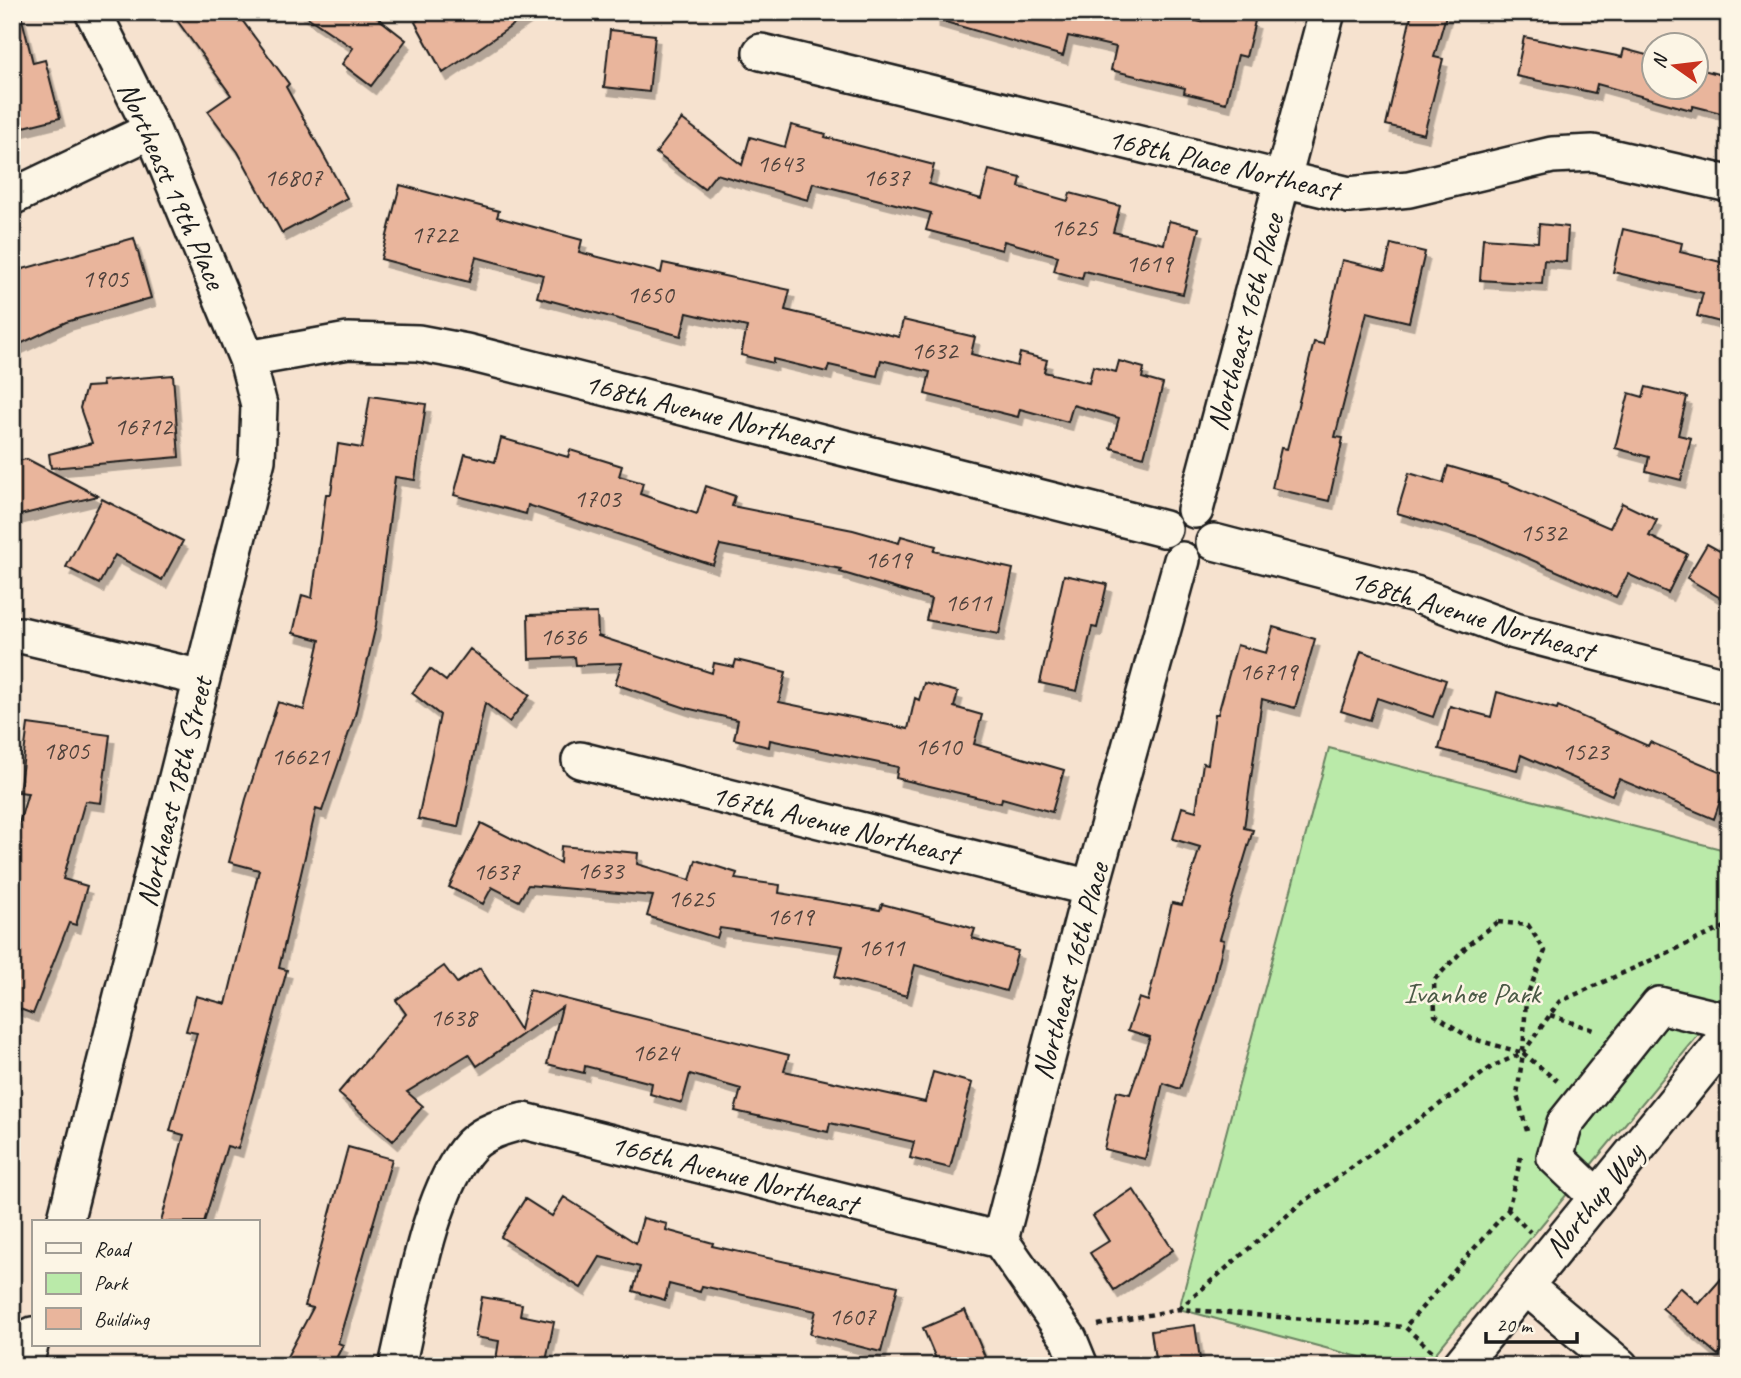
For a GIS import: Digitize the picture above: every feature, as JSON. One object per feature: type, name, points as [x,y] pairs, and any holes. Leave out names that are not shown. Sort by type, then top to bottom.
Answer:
[{"type":"street","name":"Northeast 19th Place","points":[[93,12],[152,131],[247,359]]},
{"type":"street","name":"Northeast 16th Place","points":[[1195,510],[1326,12]]},
{"type":"street","name":"168th Place Northeast","points":[[761,52],[1349,195],[1409,189],[1552,155],[1593,153],[1729,184]]},
{"type":"street","points":[[12,197],[152,131]]},
{"type":"street","name":"168th Avenue Northeast","points":[[247,359],[348,341],[418,343],[493,359],[1164,529]]},
{"type":"street","name":"Northeast 18th Street","points":[[66,1220],[257,460],[259,405],[247,359]]},
{"type":"street","points":[[1195,510],[1209,518],[1215,533],[1214,542],[1211,549],[1198,559],[1182,560],[1169,551],[1164,529],[1180,511],[1195,510]]},
{"type":"street","name":"168th Avenue Northeast","points":[[1214,542],[1415,594],[1515,631],[1729,687]]},
{"type":"street","name":"Northeast 16th Place","points":[[1000,1240],[1091,888],[1182,560]]},
{"type":"street","points":[[21,635],[202,678]]},
{"type":"street","name":"167th Avenue Northeast","points":[[580,760],[1091,888]]},
{"type":"street","points":[[1597,1197],[1555,1157],[1565,1123],[1582,1100],[1660,1005],[1713,1018],[1729,1029]]},
{"type":"street","name":"Northup Way","points":[[1448,1360],[1525,1286],[1729,1035]]},
{"type":"street","name":"166th Avenue Northeast","points":[[397,1366],[438,1201],[453,1169],[472,1144],[495,1129],[524,1121],[1000,1240]]},
{"type":"street","points":[[1000,1240],[1074,1352]]},
{"type":"street","points":[[1525,1286],[1620,1366]]},
{"type":"street","points":[[24,1366],[32,1338]]},
{"type":"path","points":[[1525,1139],[1528,1128],[1517,1095],[1523,1053],[1526,998],[1545,951],[1528,925],[1498,922],[1469,944],[1434,980],[1435,1015],[1470,1038],[1523,1053],[1582,1100]]},
{"type":"path","points":[[1179,1309],[1298,1206],[1493,1066],[1523,1053],[1559,1002],[1729,925]]},
{"type":"path","points":[[1550,1016],[1628,1042]]},
{"type":"path","points":[[1405,1327],[1508,1210],[1522,1151]]},
{"type":"path","points":[[1508,1210],[1534,1235]]},
{"type":"path","points":[[1074,1352],[1088,1327],[1179,1309],[1405,1327],[1448,1360]]},
{"type":"green space","name":"Ivanhoe Park","points":[[1329,748],[1729,851],[1729,998],[1425,1366],[1393,1366],[1179,1309]]},
{"type":"building","points":[[171,12],[236,12],[289,84],[286,87],[347,198],[282,233],[238,152],[208,111],[231,95]]},
{"type":"building","points":[[300,12],[370,12],[406,40],[371,86],[342,64],[353,48]]},
{"type":"building","points":[[432,12],[532,12],[443,73],[415,22]]},
{"type":"building","points":[[935,12],[1160,12],[1201,22],[1203,12],[1219,12],[1255,21],[1246,57],[1238,55],[1226,103],[1184,93],[1185,88],[1111,70],[1116,47],[1068,36],[1063,56],[935,19]]},
{"type":"building","points":[[1412,12],[1447,12],[1434,57],[1443,59],[1424,134],[1386,125]]},
{"type":"building","points":[[21,15],[33,63],[45,60],[60,118],[12,130],[12,16]]},
{"type":"building","points":[[610,30],[655,35],[649,92],[604,87]]},
{"type":"building","points":[[1524,37],[1622,57],[1624,49],[1640,53],[1640,96],[1597,84],[1595,93],[1516,76]]},
{"type":"building","points":[[1710,72],[1729,77],[1729,115],[1693,106],[1691,110],[1662,102],[1710,102]]},
{"type":"building","points":[[682,119],[742,165],[750,137],[785,147],[791,125],[826,134],[825,137],[934,165],[929,184],[981,199],[989,170],[1021,178],[1019,187],[1068,201],[1070,193],[1120,206],[1113,232],[1164,244],[1169,221],[1199,228],[1183,294],[1084,271],[1082,279],[1054,271],[1058,256],[1004,241],[1002,250],[926,230],[931,213],[813,183],[808,200],[716,174],[704,189],[656,153]]},
{"type":"building","points":[[400,185],[499,211],[497,217],[582,240],[579,252],[661,273],[663,263],[790,290],[785,310],[899,337],[903,320],[975,337],[971,354],[1017,366],[1020,353],[1047,360],[1044,372],[1089,383],[1093,366],[1116,372],[1119,361],[1144,368],[1142,378],[1163,384],[1144,457],[1111,448],[1119,418],[1073,405],[1068,422],[1020,409],[1018,417],[925,394],[930,372],[881,360],[877,376],[829,365],[827,372],[773,359],[773,363],[741,355],[747,327],[687,313],[681,336],[537,297],[543,275],[476,257],[469,282],[381,259]]},
{"type":"building","points":[[1539,224],[1568,227],[1566,262],[1544,260],[1542,284],[1480,280],[1483,238],[1538,242]]},
{"type":"building","points":[[1623,229],[1682,243],[1680,252],[1729,264],[1729,303],[1724,323],[1697,316],[1703,293],[1613,272]]},
{"type":"building","points":[[134,238],[151,298],[66,322],[12,348],[12,272]]},
{"type":"building","points":[[1391,244],[1425,252],[1409,322],[1367,312],[1335,437],[1343,438],[1329,501],[1272,488],[1281,448],[1287,449],[1314,342],[1323,344],[1342,260],[1385,270]]},
{"type":"building","points":[[173,375],[179,457],[51,468],[49,454],[92,443],[80,408],[86,387],[103,386],[102,381]]},
{"type":"building","points":[[1646,387],[1687,397],[1678,435],[1691,438],[1681,480],[1646,471],[1649,457],[1615,448],[1629,393],[1643,397]]},
{"type":"building","points":[[370,396],[426,404],[415,480],[395,477],[376,625],[355,715],[322,811],[316,809],[279,968],[287,970],[238,1149],[227,1146],[205,1220],[162,1220],[184,1135],[170,1131],[197,1033],[186,1031],[196,996],[226,1004],[259,870],[229,862],[246,799],[278,702],[304,710],[320,640],[293,633],[302,595],[312,598],[326,494],[331,494],[338,444],[362,448]]},
{"type":"building","points":[[501,438],[568,457],[570,450],[622,466],[619,476],[643,483],[640,494],[697,514],[706,486],[735,496],[732,506],[853,530],[899,543],[901,536],[936,546],[934,551],[1013,569],[999,634],[926,620],[931,599],[840,572],[841,569],[720,545],[713,565],[528,505],[526,514],[454,495],[465,454],[495,462]]},
{"type":"building","points":[[27,459],[98,496],[12,517],[12,462]]},
{"type":"building","points":[[1448,466],[1506,483],[1610,528],[1622,503],[1657,520],[1649,536],[1687,554],[1668,593],[1628,574],[1616,597],[1482,538],[1397,513],[1409,473],[1443,483]]},
{"type":"building","points":[[102,499],[183,541],[162,580],[115,555],[99,584],[66,567]]},
{"type":"building","points":[[1707,544],[1729,556],[1729,603],[1687,578]]},
{"type":"building","points":[[1064,575],[1107,584],[1097,628],[1092,627],[1077,691],[1040,683]]},
{"type":"building","points":[[597,613],[598,636],[712,673],[714,663],[734,667],[736,660],[786,672],[779,702],[908,729],[915,698],[919,700],[924,683],[958,692],[954,707],[982,715],[974,744],[1064,770],[1052,812],[1002,798],[1001,803],[896,778],[898,767],[770,740],[769,747],[734,739],[738,720],[686,708],[615,684],[622,663],[576,665],[575,657],[529,659],[528,615]]},
{"type":"building","points":[[1273,627],[1315,639],[1295,708],[1262,699],[1244,828],[1253,830],[1220,939],[1224,940],[1212,992],[1180,1089],[1163,1083],[1145,1159],[1104,1149],[1117,1091],[1130,1094],[1150,1037],[1128,1030],[1139,998],[1148,1001],[1172,903],[1182,905],[1200,847],[1173,839],[1182,807],[1196,811],[1203,763],[1208,764],[1215,714],[1218,714],[1237,645],[1266,653]]},
{"type":"building","points":[[470,649],[530,695],[509,722],[485,703],[458,827],[418,819],[440,715],[412,693],[430,669],[446,681]]},
{"type":"building","points":[[1361,651],[1446,680],[1433,717],[1377,698],[1370,720],[1341,711]]},
{"type":"building","points":[[1497,692],[1557,709],[1558,706],[1648,746],[1650,742],[1729,775],[1714,819],[1619,779],[1612,795],[1521,755],[1517,770],[1439,749],[1450,706],[1491,717]]},
{"type":"building","points":[[28,724],[110,735],[101,803],[85,801],[63,879],[87,886],[76,925],[69,923],[33,1014],[12,1006],[12,847],[28,793],[19,792]]},
{"type":"building","points":[[481,823],[560,863],[561,846],[638,853],[637,864],[690,880],[696,860],[737,873],[735,879],[780,885],[779,893],[880,910],[882,904],[951,922],[975,929],[972,938],[1018,951],[1006,991],[915,965],[907,996],[835,977],[843,946],[720,928],[717,938],[647,916],[653,896],[528,885],[519,901],[492,887],[483,904],[449,887]]},
{"type":"building","points":[[444,966],[457,983],[480,968],[520,1030],[529,990],[789,1055],[784,1071],[925,1102],[933,1072],[972,1083],[950,1168],[910,1158],[914,1142],[830,1123],[828,1132],[735,1111],[741,1089],[690,1074],[682,1103],[650,1094],[652,1083],[585,1066],[584,1073],[547,1064],[562,1007],[477,1066],[469,1054],[407,1092],[423,1106],[393,1141],[338,1093],[406,1014],[396,1000]]},
{"type":"building","points":[[348,1147],[392,1159],[338,1343],[343,1345],[332,1366],[282,1366],[313,1308],[305,1306]]},
{"type":"building","points":[[1133,1189],[1173,1250],[1114,1290],[1090,1253],[1109,1241],[1093,1216]]},
{"type":"building","points":[[564,1197],[636,1243],[643,1218],[667,1224],[666,1230],[713,1243],[712,1246],[898,1286],[881,1352],[810,1334],[816,1311],[702,1286],[700,1292],[669,1284],[665,1300],[633,1291],[640,1267],[600,1257],[581,1288],[501,1237],[525,1199],[552,1216]]},
{"type":"building","points":[[1729,1270],[1729,1343],[1718,1355],[1662,1308],[1680,1287],[1699,1304]]},
{"type":"building","points":[[482,1297],[522,1304],[520,1315],[554,1322],[545,1366],[495,1366],[499,1341],[475,1337]]},
{"type":"building","points":[[965,1310],[989,1366],[939,1366],[923,1328]]},
{"type":"building","points":[[1195,1325],[1201,1366],[1156,1366],[1151,1331]]}]
